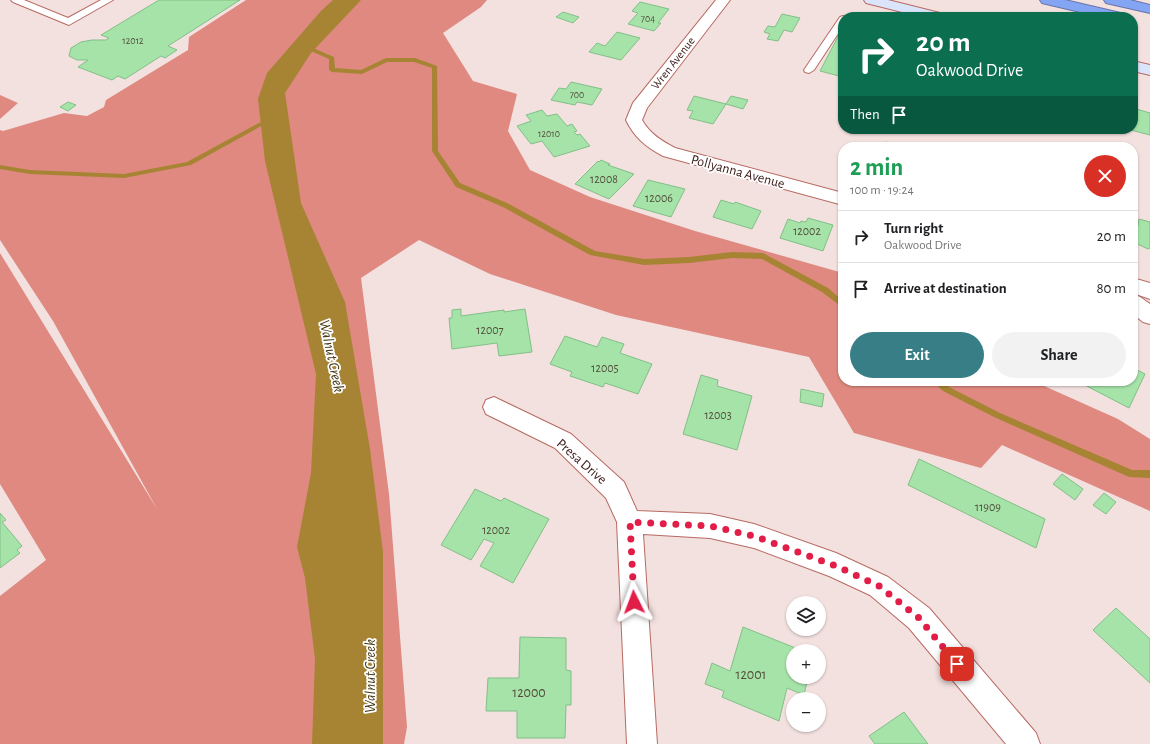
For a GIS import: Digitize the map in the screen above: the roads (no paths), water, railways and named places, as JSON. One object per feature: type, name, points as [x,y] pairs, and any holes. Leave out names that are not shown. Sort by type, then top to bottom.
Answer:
[{"type":"highway","points":[[1047,0],[1099,12]]},
{"type":"highway","points":[[1111,0],[1150,9]]},
{"type":"main road","points":[[871,0],[919,12]]},
{"type":"main road","points":[[1138,67],[1150,70]]},
{"type":"street","name":"Wren Avenue","points":[[639,131],[634,120],[639,106],[723,0]]},
{"type":"street","name":"Pollyanna Avenue","points":[[639,131],[649,141],[669,152],[838,198]]},
{"type":"street","points":[[1138,287],[1150,291]]},
{"type":"street","points":[[1138,306],[1150,316]]},
{"type":"street","name":"Presa Drive","points":[[494,407],[563,441],[616,490],[630,522]]},
{"type":"street","points":[[642,744],[630,522],[710,526],[754,536],[836,566],[879,586],[919,618],[1025,744]]},
{"type":"lane","points":[[16,0],[69,22],[108,0]]},
{"type":"lane","points":[[810,70],[838,27]]},
{"type":"water","name":"Walnut Creek","points":[[333,0],[361,0],[311,53],[285,93],[301,203],[345,302],[370,449],[383,552],[383,744],[312,744],[315,659],[305,578],[297,547],[311,473],[316,374],[265,161],[258,99],[267,73],[321,11]]},
{"type":"waterway","points":[[304,46],[332,58],[332,70],[362,72],[386,60],[415,60],[435,67],[435,151],[458,185],[505,205],[593,253],[644,262],[689,260],[732,255],[763,256],[825,290],[838,301]]},
{"type":"waterway","points":[[0,167],[30,172],[124,176],[189,164],[270,119]]},
{"type":"waterway","points":[[942,386],[997,415],[1132,474],[1150,474]]}]
